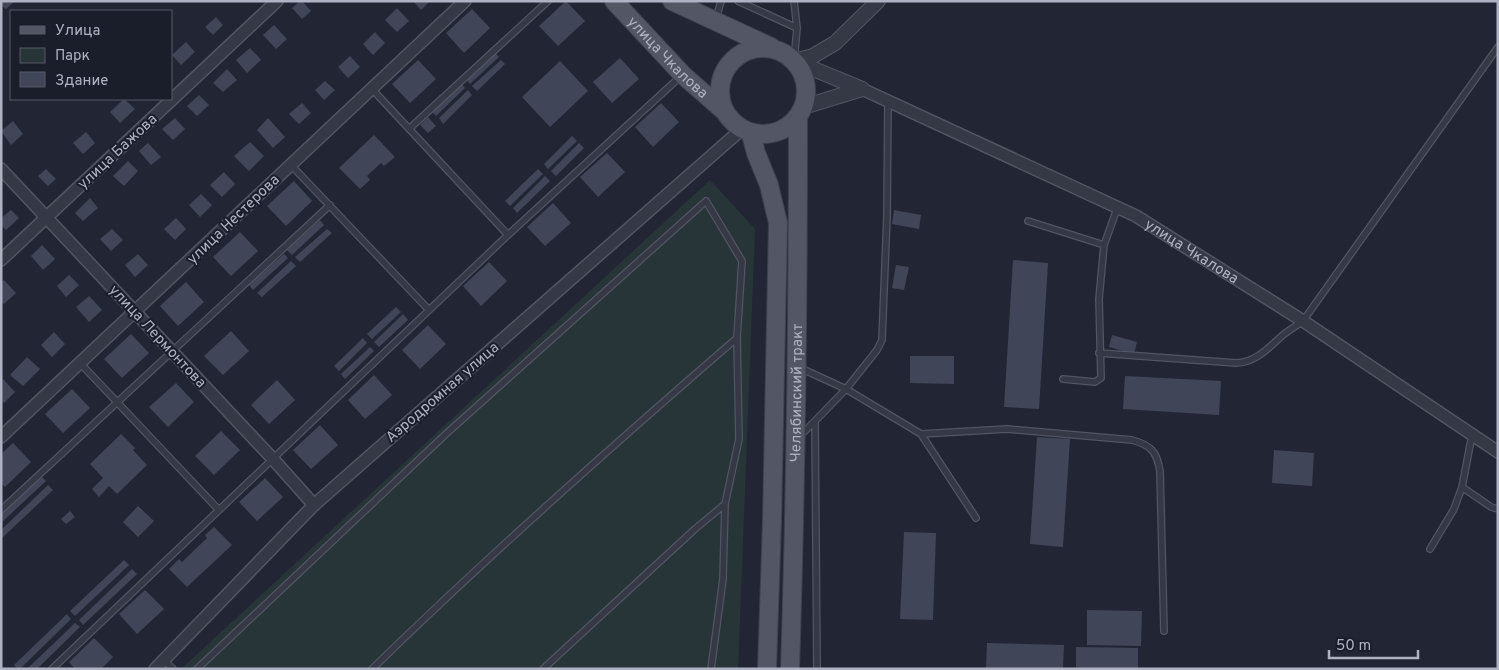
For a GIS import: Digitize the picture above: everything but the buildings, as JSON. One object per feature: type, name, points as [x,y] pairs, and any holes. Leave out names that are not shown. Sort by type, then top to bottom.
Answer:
[{"type":"main road","name":"улица Чкалова","points":[[614,1],[683,75],[723,110]]},
{"type":"main road","points":[[672,1],[716,20],[788,56],[803,75],[806,90],[801,112],[780,131],[765,135],[746,131],[723,110],[718,88],[726,66],[743,51],[765,47],[788,56]]},
{"type":"main road","name":"Челябинский тракт","points":[[790,669],[801,112]]},
{"type":"main road","name":"Челябинский тракт","points":[[746,131],[769,185],[778,223],[767,669]]},
{"type":"street","name":"улица Бажова","points":[[172,99],[276,1]]},
{"type":"street","name":"улица Нестерова","points":[[1,437],[465,1]]},
{"type":"street","points":[[788,56],[813,56],[835,43],[878,1]]},
{"type":"street","points":[[788,56],[862,88]]},
{"type":"street","points":[[801,112],[862,88]]},
{"type":"street","name":"улица Чкалова","points":[[862,88],[1136,216],[1303,321],[1498,452]]},
{"type":"street","name":"улица Бажова","points":[[1,260],[171,100]]},
{"type":"street","name":"Аэродромная улица","points":[[155,669],[314,505],[746,131]]},
{"type":"street","name":"улица Лермонтова","points":[[1,169],[314,505]]},
{"type":"lane","points":[[409,129],[548,1]]},
{"type":"lane","points":[[716,20],[721,1]]},
{"type":"lane","points":[[738,1],[797,28]]},
{"type":"lane","points":[[788,56],[797,28],[794,1]]},
{"type":"lane","points":[[1099,353],[1245,363],[1262,354],[1303,321],[1498,47]]},
{"type":"lane","points":[[52,669],[508,235],[683,75]]},
{"type":"lane","points":[[372,88],[508,235]]},
{"type":"lane","points":[[796,441],[846,389],[877,350],[882,340],[887,216],[888,101]]},
{"type":"lane","points":[[290,164],[429,310]]},
{"type":"lane","points":[[197,669],[447,433],[706,201],[742,261],[737,338],[739,439],[725,504],[723,579],[711,669]]},
{"type":"lane","points":[[1,510],[330,205]]},
{"type":"lane","points":[[1062,380],[1095,382],[1100,380],[1099,299],[1104,245],[1118,206]]},
{"type":"lane","points":[[1028,221],[1104,245]]},
{"type":"lane","points":[[372,669],[507,541],[737,338]]},
{"type":"lane","points":[[80,363],[218,509]]},
{"type":"lane","points":[[797,367],[846,389],[921,434],[976,518]]},
{"type":"lane","points":[[815,421],[817,669]]},
{"type":"lane","points":[[921,434],[1007,429],[1132,440],[1143,443],[1153,450],[1158,460],[1160,471],[1164,631]]},
{"type":"lane","points":[[1430,549],[1454,509],[1462,487],[1472,435]]},
{"type":"lane","points":[[1462,487],[1491,507],[1498,509]]},
{"type":"lane","points":[[543,669],[695,529],[725,504]]},
{"type":"lane","points":[[164,660],[172,669]]},
{"type":"green space","points":[[710,180],[755,229],[738,669],[181,669]]}]
